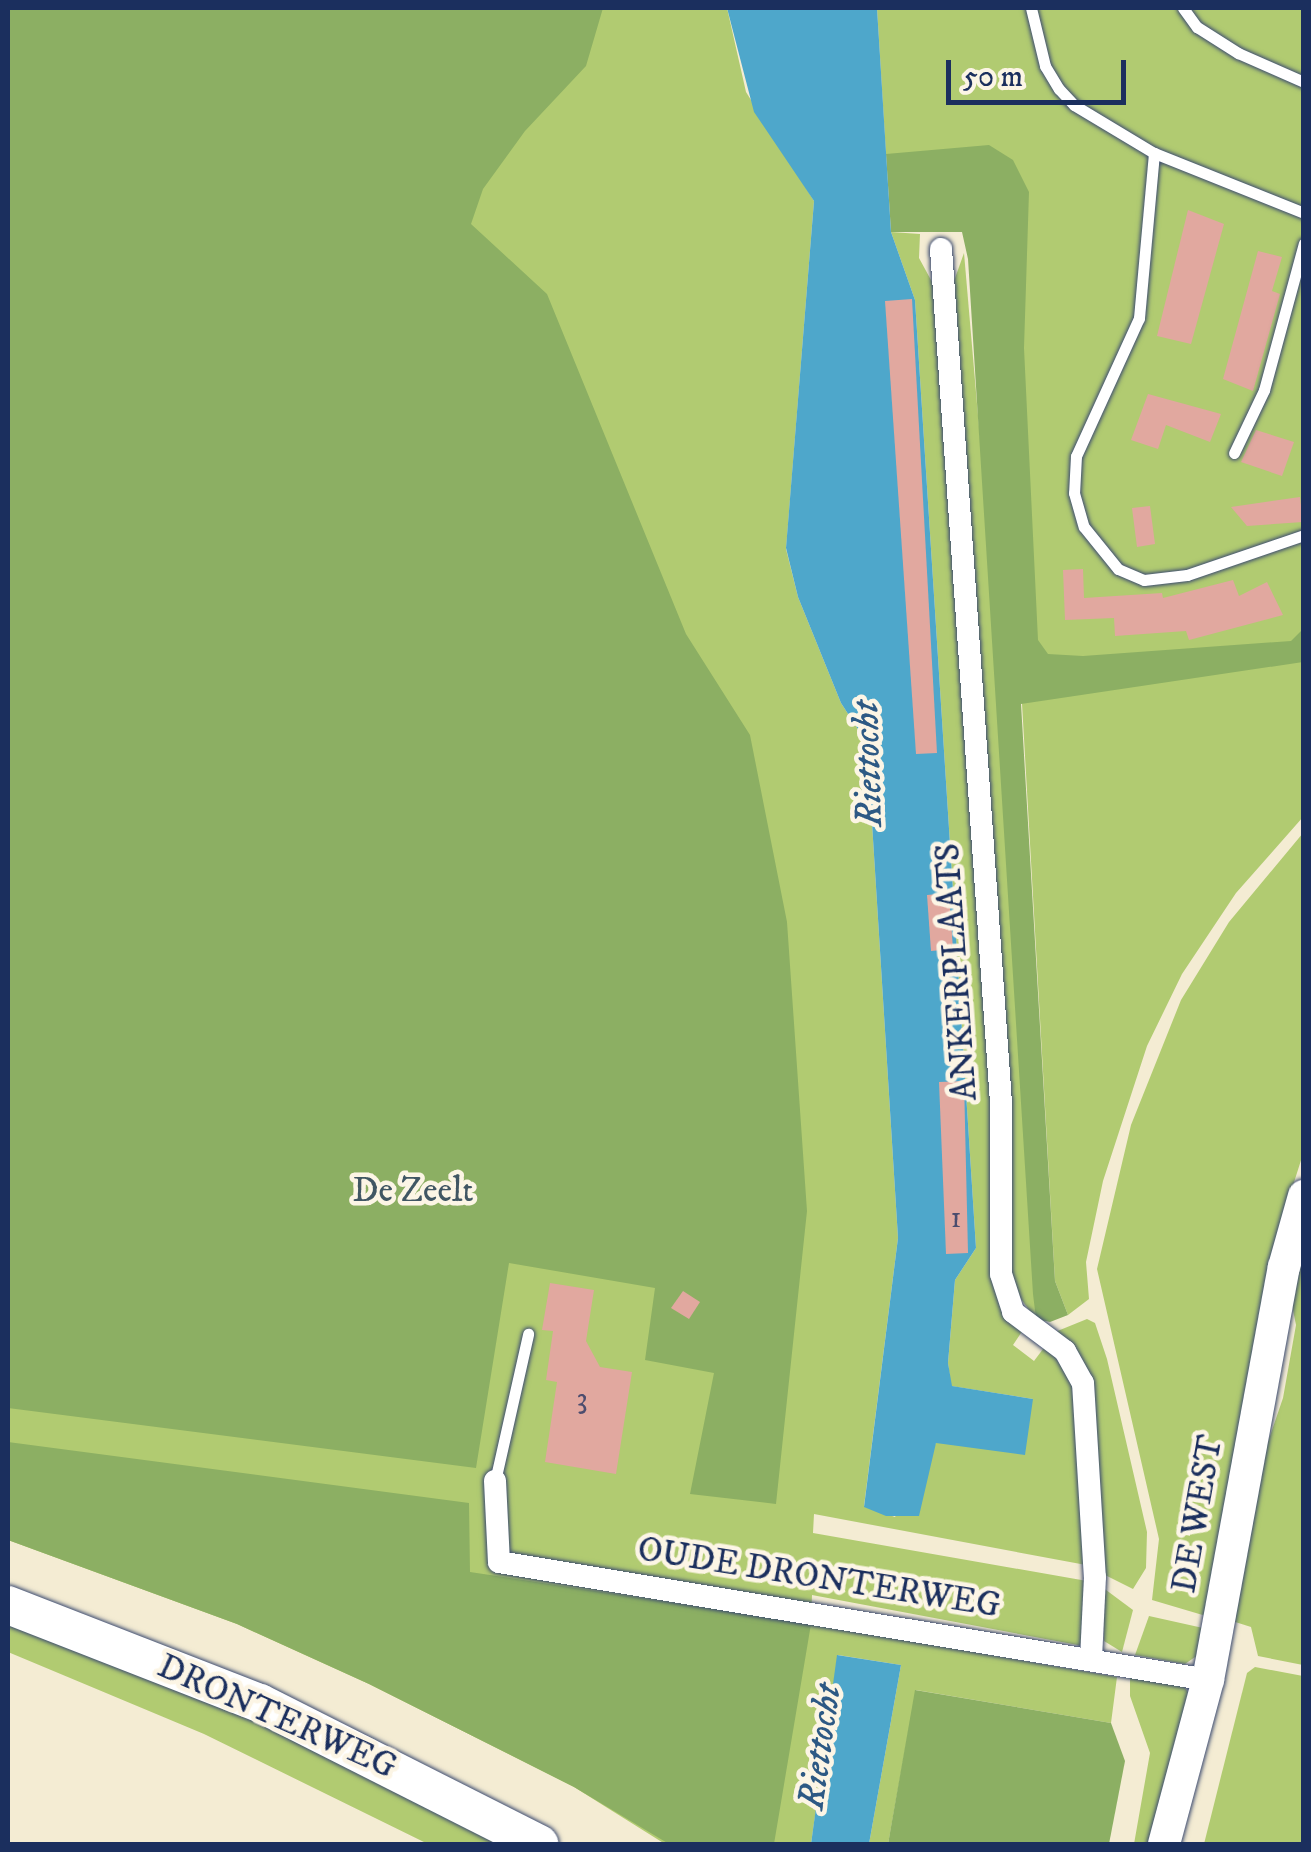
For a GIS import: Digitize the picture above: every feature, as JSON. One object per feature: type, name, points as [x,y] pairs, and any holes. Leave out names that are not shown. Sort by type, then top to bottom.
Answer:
[{"type":"main road","name":"DE WEST","points":[[1164,1844],[1208,1680],[1284,1267],[1304,1196]]},
{"type":"main road","name":"DRONTERWEG","points":[[8,1605],[260,1703],[539,1844]]},
{"type":"street","name":"ANKERPLAATS","points":[[942,249],[1001,1102],[1001,1274],[1013,1312],[1065,1352],[1083,1383],[1095,1577],[1092,1658]]},
{"type":"street","name":"OUDE DRONTERWEG","points":[[496,1481],[499,1562],[1208,1680]]},
{"type":"lane","points":[[1032,8],[1044,66],[1059,89],[1088,115],[1154,153],[1304,213]]},
{"type":"lane","points":[[1182,8],[1197,27],[1238,53],[1304,82]]},
{"type":"lane","points":[[1154,153],[1139,318],[1076,456],[1076,509],[1118,569],[1144,580],[1187,576],[1304,535]]},
{"type":"lane","points":[[1234,454],[1264,390],[1304,244]]},
{"type":"lane","points":[[496,1481],[528,1334]]},
{"type":"green space","name":"De Zeelt","points":[[8,8],[727,8],[746,92],[814,201],[786,549],[798,597],[841,703],[867,743],[898,1238],[864,1506],[895,1517],[936,1443],[1033,1399],[951,1386],[948,1363],[955,1280],[976,1248],[915,300],[891,232],[920,234],[919,258],[937,291],[992,1102],[994,1284],[1000,1307],[1023,1330],[1013,1345],[1034,1361],[1046,1345],[1074,1383],[1086,1565],[814,1514],[813,1533],[1087,1581],[1083,1646],[812,1595],[811,1624],[1117,1677],[1111,1723],[916,1690],[888,1844],[869,1844],[901,1665],[838,1655],[811,1844],[665,1844],[574,1787],[369,1684],[237,1624],[8,1540]]},
{"type":"green space","name":"De Zeelt","points":[[8,8],[603,8],[586,66],[525,131],[483,189],[471,224],[547,294],[686,634],[750,735],[787,922],[807,1211],[776,1504],[690,1494],[714,1373],[645,1360],[655,1288],[509,1263],[476,1468],[8,1408]]},
{"type":"green space","points":[[877,8],[1303,8],[1303,817],[1236,893],[1182,974],[1147,1046],[1103,1181],[1086,1262],[1089,1299],[1068,1315],[1055,1281],[993,196],[886,154]]},
{"type":"green space","points":[[989,145],[1013,160],[1029,192],[1024,348],[1038,640],[1048,654],[1083,656],[1291,641],[1303,629],[1303,662],[1021,704],[1055,1281],[1068,1315],[1050,1322],[1036,1319],[1033,1294],[968,259],[962,232],[891,232],[886,154]]},
{"type":"green space","points":[[964,253],[989,543],[1036,1319],[1011,1286],[954,281]]},
{"type":"green space","points":[[1303,833],[1303,1154],[1289,1198],[1206,1616],[1152,1600],[1159,1539],[1097,1269],[1131,1125],[1181,1000],[1229,922]]},
{"type":"green space","points":[[1303,1232],[1303,1665],[1258,1656],[1251,1627],[1229,1620],[1256,1477],[1283,1398],[1296,1325],[1290,1295]]},
{"type":"green space","points":[[1087,1319],[1095,1323],[1107,1359],[1147,1532],[1146,1568],[1133,1589],[1103,1574],[1095,1441],[1055,1332]]},
{"type":"green space","points":[[8,1442],[469,1503],[470,1572],[811,1624],[774,1844],[669,1844],[574,1787],[369,1684],[237,1624],[8,1540]]},
{"type":"green space","points":[[1102,1587],[1133,1610],[1122,1652],[1104,1641]]},
{"type":"green space","points":[[1149,1616],[1203,1628],[1198,1655],[1185,1664],[1135,1655]]},
{"type":"green space","points":[[8,1617],[267,1721],[508,1844],[428,1844],[204,1734],[8,1652]]},
{"type":"green space","points":[[1255,1667],[1303,1676],[1303,1844],[1204,1844],[1247,1673]]},
{"type":"green space","points":[[1130,1673],[1181,1683],[1191,1696],[1150,1844],[1134,1844],[1150,1753],[1130,1696]]},
{"type":"green space","points":[[915,1690],[1111,1723],[1125,1761],[1109,1844],[888,1844]]},
{"type":"water","name":"Riettocht","points":[[727,8],[877,8],[891,232],[915,300],[976,1248],[955,1280],[948,1363],[952,1386],[1033,1399],[1025,1455],[936,1443],[919,1516],[886,1516],[864,1507],[898,1238],[867,743],[841,703],[798,597],[786,548],[814,201],[754,112]]},
{"type":"water","points":[[837,1655],[901,1665],[869,1844],[811,1844]]},
{"type":"building","points":[[1188,210],[1224,224],[1191,344],[1157,336]]},
{"type":"building","points":[[1258,251],[1282,257],[1272,291],[1280,294],[1253,391],[1223,379]]},
{"type":"building","points":[[912,299],[937,753],[916,754],[885,301]]},
{"type":"building","points":[[1148,394],[1221,414],[1210,442],[1166,425],[1158,449],[1131,440]]},
{"type":"building","points":[[1256,430],[1294,442],[1282,476],[1241,462]]},
{"type":"building","points":[[1300,497],[1303,522],[1247,526],[1231,507]]},
{"type":"building","points":[[1150,506],[1155,544],[1137,547],[1132,508]]},
{"type":"building","points":[[1083,569],[1084,598],[1162,593],[1163,598],[1233,580],[1239,596],[1267,582],[1283,615],[1189,640],[1186,631],[1115,636],[1114,618],[1065,620],[1063,570]]},
{"type":"building","points":[[949,893],[953,949],[931,951],[927,895]]},
{"type":"building","points":[[964,1081],[968,1253],[946,1254],[939,1082]]},
{"type":"building","points":[[550,1283],[594,1290],[586,1341],[600,1367],[632,1372],[616,1474],[545,1462],[557,1382],[546,1380],[553,1331],[542,1330]]},
{"type":"building","points":[[683,1291],[700,1302],[689,1319],[671,1308]]}]
